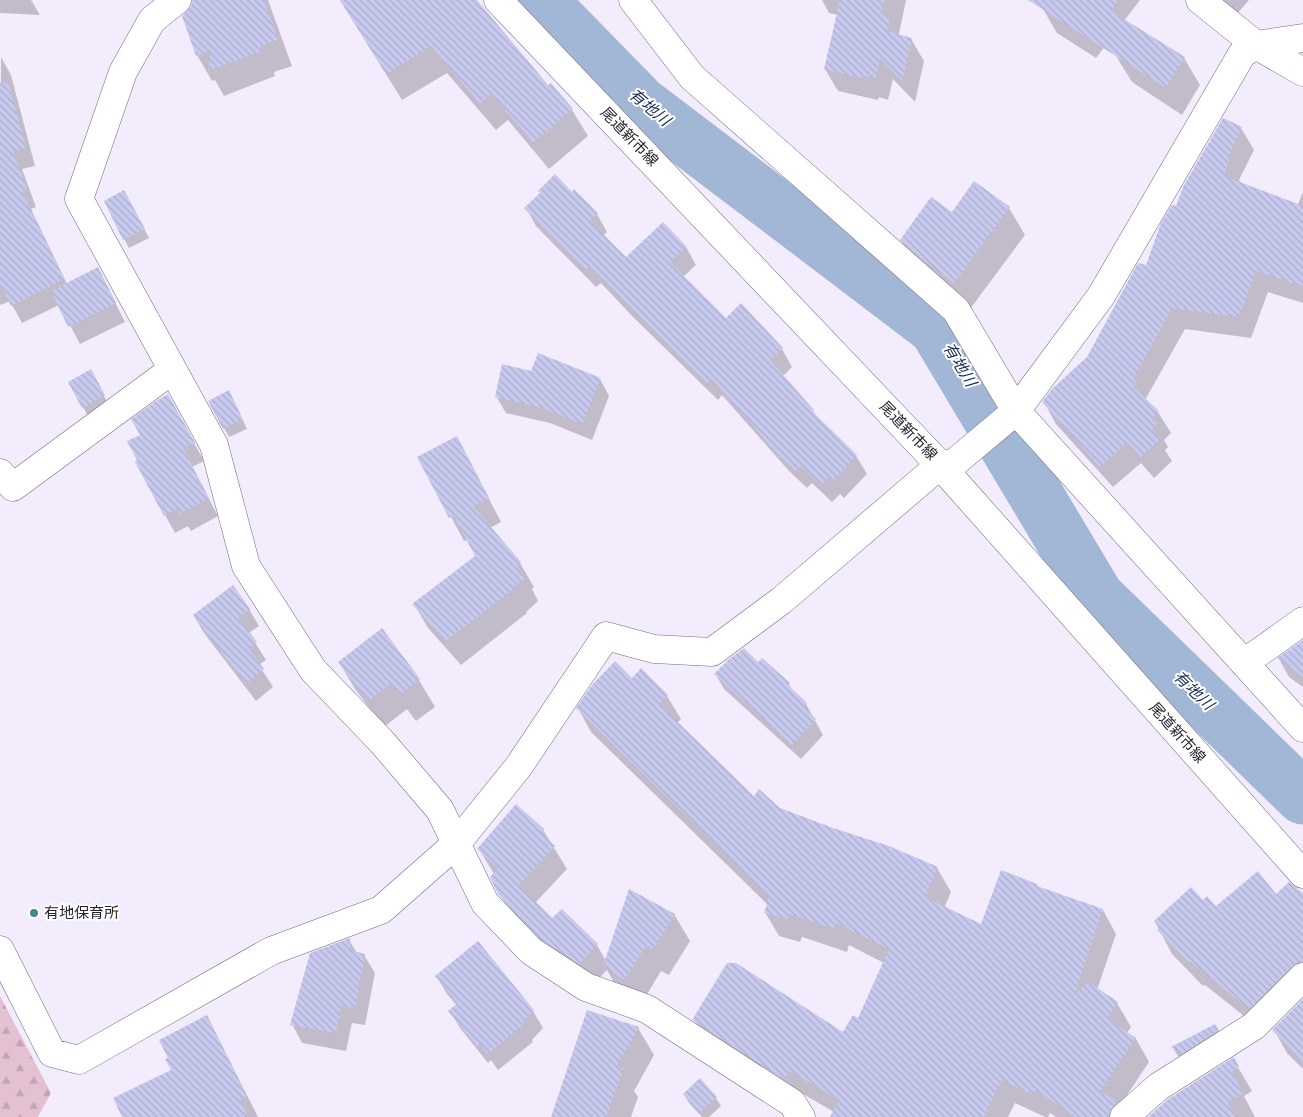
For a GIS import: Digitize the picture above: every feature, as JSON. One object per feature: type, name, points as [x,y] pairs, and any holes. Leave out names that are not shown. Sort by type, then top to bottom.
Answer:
[{"type":"street","points":[[176,0],[152,20],[123,72],[79,199],[214,445],[246,566],[313,670],[382,742],[440,810],[485,902],[531,951],[586,987],[647,1009],[792,1103],[801,1117]]},
{"type":"street","name":"尾道新市線","points":[[498,0],[947,464],[1303,873]]},
{"type":"street","points":[[633,0],[692,76],[956,310],[1016,411],[1303,728]]},
{"type":"street","points":[[1200,0],[1256,45],[1303,72]]},
{"type":"street","points":[[0,950],[52,1053],[79,1060],[271,951],[381,910],[456,844],[519,766],[606,636],[654,649],[712,652],[782,600],[947,464],[1016,411],[1100,296],[1242,54],[1256,45],[1303,38]]},
{"type":"street","points":[[0,473],[13,487],[172,370]]},
{"type":"street","points":[[1244,663],[1303,622]]},
{"type":"street","points":[[1124,1117],[1158,1087],[1254,1026],[1303,978]]},
{"type":"green space","points":[[0,996],[51,1093],[38,1117],[0,1117]]},
{"type":"building","points":[[192,0],[264,0],[278,40],[260,46],[262,51],[208,71],[211,50],[196,56],[182,16],[191,6]]},
{"type":"building","points":[[340,0],[477,0],[548,85],[551,83],[573,109],[533,142],[491,94],[480,104],[431,46],[386,74]]},
{"type":"building","points":[[840,0],[884,0],[881,15],[890,17],[887,31],[912,38],[902,81],[880,58],[876,78],[867,76],[866,79],[824,69]]},
{"type":"building","points":[[1028,0],[1118,0],[1111,11],[1185,57],[1166,88]]},
{"type":"building","points":[[8,82],[26,148],[13,151],[27,189],[22,191],[64,279],[11,306],[0,283],[0,83]]},
{"type":"building","points":[[1223,118],[1242,127],[1227,160],[1229,161],[1224,176],[1303,206],[1303,286],[1256,271],[1239,317],[1172,308],[1133,379],[1136,382],[1133,387],[1159,411],[1151,419],[1157,424],[1152,430],[1160,439],[1141,457],[1127,442],[1100,467],[1042,402],[1052,389],[1087,357],[1138,263],[1146,265],[1161,223],[1172,205],[1176,206],[1183,187]]},
{"type":"building","points":[[555,174],[572,192],[574,189],[598,213],[590,221],[626,257],[663,222],[687,247],[670,262],[726,318],[741,303],[783,348],[770,360],[814,410],[813,412],[857,455],[833,481],[829,477],[821,485],[801,466],[796,471],[777,453],[711,378],[707,383],[590,266],[585,270],[524,208],[540,193],[538,191]]},
{"type":"building","points":[[974,181],[1010,207],[954,283],[900,240],[931,197],[952,212]]},
{"type":"building","points":[[124,190],[145,229],[123,240],[104,201]]},
{"type":"building","points":[[98,267],[116,303],[68,327],[51,291]]},
{"type":"building","points":[[538,353],[601,378],[582,424],[539,407],[495,397],[502,364],[531,371]]},
{"type":"building","points":[[91,369],[105,395],[82,408],[68,382]]},
{"type":"building","points":[[229,390],[243,420],[223,429],[208,401]]},
{"type":"building","points":[[168,394],[195,443],[183,448],[209,498],[179,514],[177,508],[164,516],[135,462],[137,460],[127,441],[140,435],[131,419]]},
{"type":"building","points":[[457,436],[489,498],[473,506],[521,562],[517,567],[526,577],[514,589],[446,641],[412,604],[475,556],[454,516],[449,518],[417,457]]},
{"type":"building","points":[[233,585],[250,609],[238,617],[257,642],[249,649],[264,669],[246,684],[193,615]]},
{"type":"building","points":[[382,628],[420,679],[400,695],[391,683],[368,701],[338,662]]},
{"type":"building","points":[[1303,640],[1303,677],[1277,658]]},
{"type":"building","points":[[744,648],[758,662],[762,658],[790,683],[788,685],[807,703],[803,707],[816,719],[792,745],[714,674]]},
{"type":"building","points":[[615,661],[632,678],[641,668],[668,695],[659,704],[754,796],[759,789],[780,808],[889,846],[938,867],[925,897],[981,924],[1001,870],[1037,884],[1037,886],[1103,909],[1074,995],[1088,982],[1118,1002],[1107,1019],[1136,1038],[1100,1091],[1117,1102],[1109,1112],[1109,1117],[1076,1117],[1036,1090],[1033,1095],[1001,1080],[984,1117],[830,1117],[839,1100],[790,1071],[784,1079],[692,1020],[727,963],[736,963],[843,1032],[853,1015],[858,1018],[889,949],[836,923],[834,929],[789,914],[787,919],[764,913],[769,897],[576,708],[593,684]]},
{"type":"building","points":[[516,804],[544,829],[541,833],[555,846],[519,885],[552,918],[562,909],[598,944],[579,964],[541,939],[498,894],[490,877],[498,868],[477,849]]},
{"type":"building","points":[[1258,871],[1276,894],[1289,882],[1303,893],[1303,962],[1298,962],[1292,966],[1249,1009],[1191,962],[1189,963],[1157,930],[1160,928],[1154,921],[1191,887],[1203,900],[1207,896],[1216,906]]},
{"type":"building","points":[[629,889],[675,914],[653,949],[646,945],[625,980],[603,966]]},
{"type":"building","points":[[350,938],[350,950],[365,954],[355,1008],[342,1005],[336,1033],[290,1025],[310,953]]},
{"type":"building","points":[[478,941],[534,1010],[523,1022],[524,1024],[488,1054],[480,1044],[477,1046],[448,1011],[458,1003],[435,976]]},
{"type":"building","points":[[1303,999],[1303,1062],[1272,1030]]},
{"type":"building","points":[[587,1010],[639,1027],[617,1066],[623,1069],[606,1117],[551,1117]]},
{"type":"building","points":[[207,1015],[247,1096],[240,1100],[248,1117],[122,1117],[113,1098],[171,1070],[165,1059],[168,1058],[159,1040]]},
{"type":"building","points":[[1215,1024],[1219,1030],[1182,1054],[1171,1047]]},
{"type":"building","points":[[1234,1057],[1239,1067],[1232,1072],[1243,1094],[1227,1102],[1235,1117],[1148,1117],[1167,1100]]},
{"type":"building","points":[[700,1078],[717,1097],[699,1113],[683,1094]]},
{"type":"waterway","name":"有地川","points":[[542,0],[553,14],[641,104],[936,328],[1097,597],[1303,797]]},
{"type":"place","name":"有地保育所","points":[[34,913]]}]
